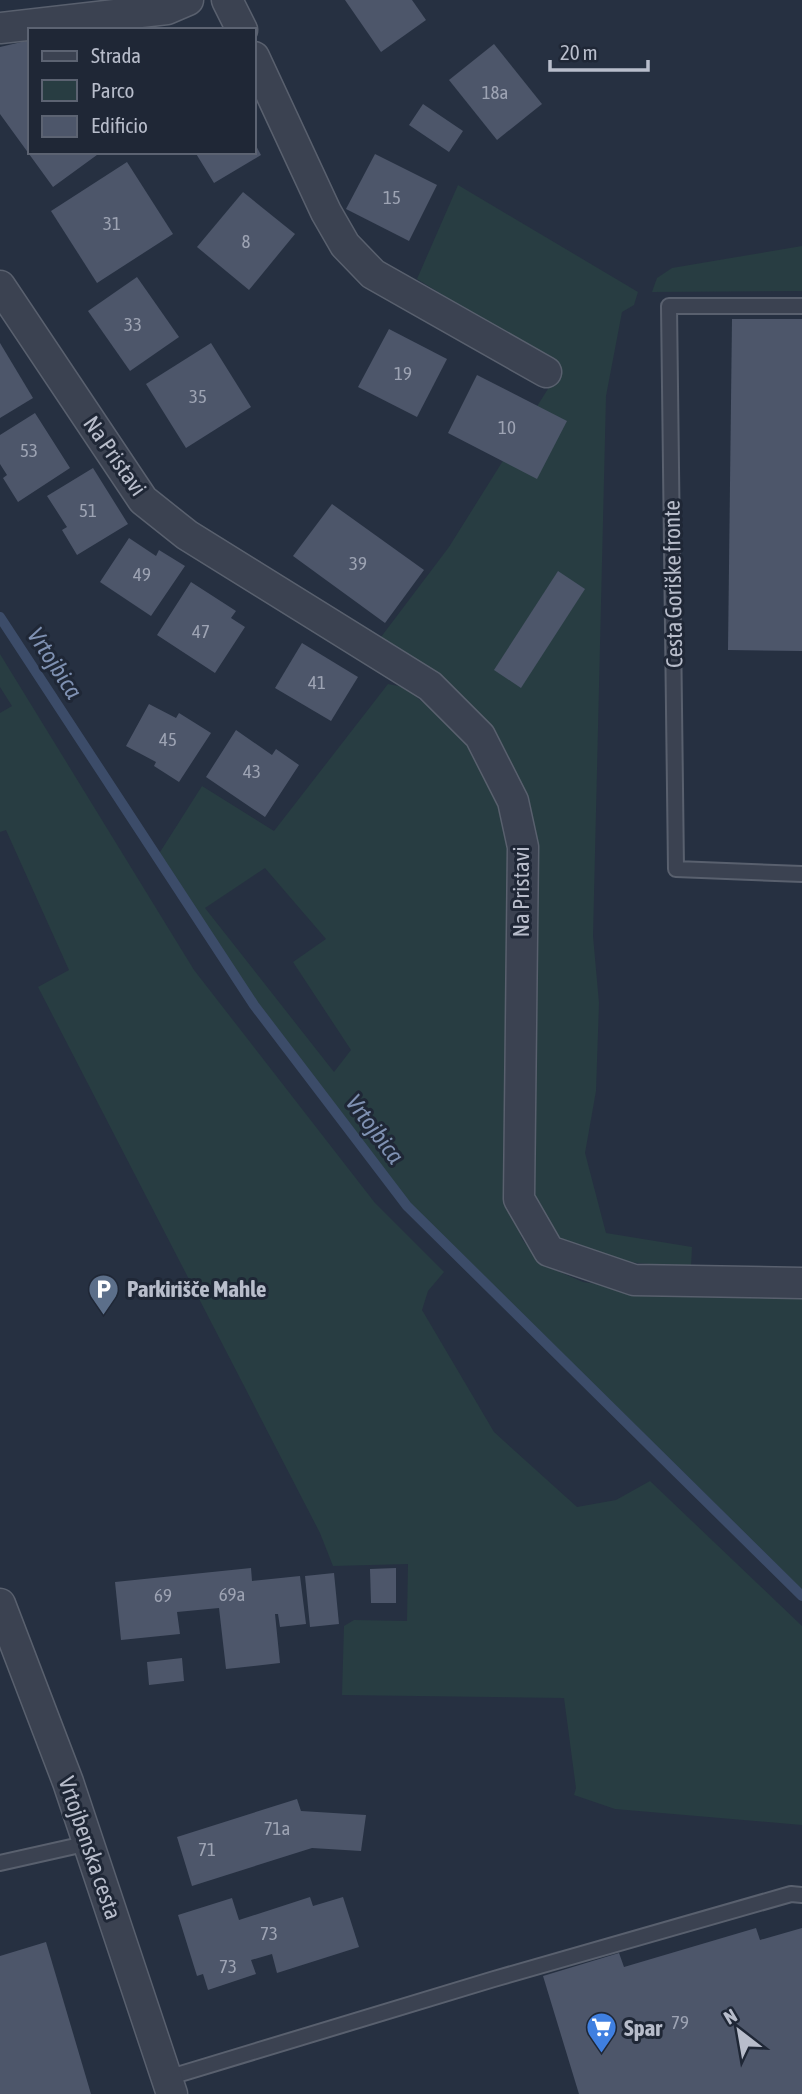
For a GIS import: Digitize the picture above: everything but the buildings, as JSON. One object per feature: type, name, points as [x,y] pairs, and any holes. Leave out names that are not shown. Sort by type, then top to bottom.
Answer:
[{"type":"street","points":[[0,28],[167,9],[188,0]]},
{"type":"street","points":[[227,0],[241,28]]},
{"type":"street","points":[[256,61],[326,212],[345,245],[373,274],[546,372]]},
{"type":"street","name":"Na Pristavi","points":[[0,286],[143,499],[187,535],[430,686],[480,736],[513,801],[523,847],[519,1199],[549,1251],[634,1280],[802,1283]]},
{"type":"street","name":"Vrtojbenska cesta","points":[[0,1604],[12,1628],[89,1843],[170,2086]]},
{"type":"lane","name":"Cesta Goriške fronte","points":[[802,306],[670,306],[676,869],[802,874]]},
{"type":"lane","points":[[0,1863],[89,1843]]},
{"type":"lane","points":[[170,2086],[494,1979],[791,1894],[802,1895]]},
{"type":"green space","points":[[458,185],[638,292],[634,305],[622,312],[606,396],[593,936],[599,1003],[596,1091],[585,1153],[606,1233],[692,1247],[691,1267],[598,1260],[553,1239],[527,1201],[533,829],[428,672],[381,637],[449,547],[561,368],[417,279]]},
{"type":"green space","points":[[802,246],[802,291],[652,292],[657,278],[672,268]]},
{"type":"green space","points":[[0,654],[194,970],[375,1203],[444,1272],[428,1291],[422,1310],[494,1432],[577,1507],[616,1500],[650,1481],[802,1626],[802,1825],[615,1809],[574,1795],[576,1788],[564,1698],[342,1695],[344,1626],[354,1620],[407,1621],[408,1564],[333,1566],[320,1533],[38,987],[69,970],[6,830],[0,832],[0,713],[12,706],[0,687]]},
{"type":"green space","points":[[388,684],[404,687],[462,734],[495,783],[509,826],[512,1213],[522,1239],[533,1254],[555,1270],[583,1282],[617,1287],[802,1293],[802,1592],[544,1345],[396,1189],[299,1071],[155,860],[202,786],[274,831]],"holes":[[[265,868],[326,939],[293,962],[351,1050],[334,1072],[205,908]]]},
{"type":"waterway","name":"Vrtojbica","points":[[0,617],[254,1005],[407,1206],[802,1596]]},
{"type":"place","name":"Parkirišče Mahle","points":[[104,1316]]},
{"type":"place","name":"Spar","points":[[601,2055]]}]
